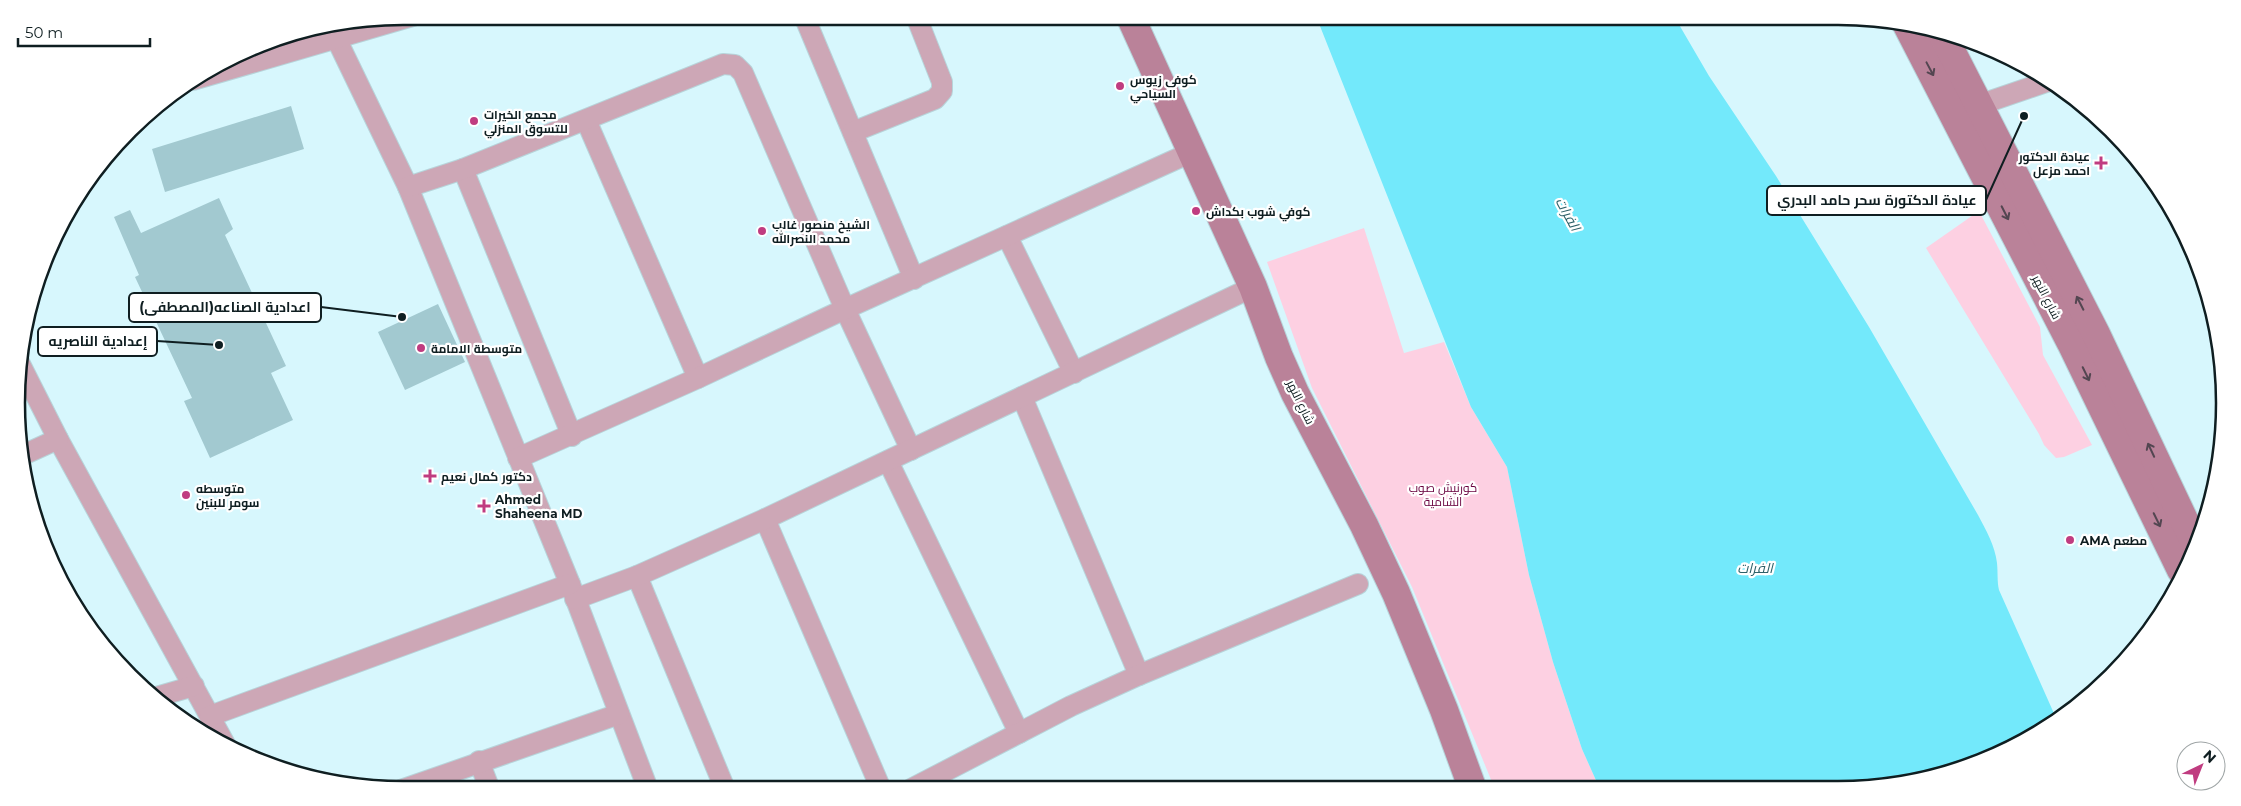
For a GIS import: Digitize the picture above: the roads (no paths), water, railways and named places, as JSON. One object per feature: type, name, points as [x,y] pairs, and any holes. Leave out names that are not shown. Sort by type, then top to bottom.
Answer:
[{"type":"main road","name":"شارع النهر","points":[[1134,25],[1253,287],[1279,357],[1396,593],[1444,710],[1470,781]]},
{"type":"main road","name":"شارع النهر","points":[[1910,32],[2071,344],[2179,566]]},
{"type":"main road","points":[[1947,41],[2096,334],[2192,536]]},
{"type":"main road","points":[[2071,344],[2096,334]]},
{"type":"street","points":[[808,25],[914,279]]},
{"type":"street","points":[[852,132],[935,99],[942,92],[942,82],[920,25]]},
{"type":"street","points":[[223,71],[336,38],[366,27]]},
{"type":"street","points":[[336,38],[408,187],[573,592],[645,781]]},
{"type":"street","points":[[408,187],[463,169],[723,64],[735,64],[743,73],[845,309],[911,450]]},
{"type":"street","points":[[1979,105],[2040,84]]},
{"type":"street","points":[[586,120],[698,378]]},
{"type":"street","points":[[518,458],[572,436],[845,309],[1192,152]]},
{"type":"street","points":[[463,169],[572,436]]},
{"type":"street","points":[[1007,236],[1074,374]]},
{"type":"street","points":[[210,716],[573,592],[637,576],[765,519],[1074,374],[1253,287]]},
{"type":"street","points":[[26,376],[58,439],[219,733]]},
{"type":"street","points":[[1022,397],[1139,675]]},
{"type":"street","points":[[28,453],[58,439]]},
{"type":"street","points":[[888,460],[1019,733]]},
{"type":"street","points":[[765,519],[878,781]]},
{"type":"street","points":[[637,576],[722,781]]},
{"type":"street","points":[[926,781],[1019,733],[1139,675],[1358,584]]},
{"type":"street","points":[[163,695],[194,686]]},
{"type":"street","points":[[426,781],[619,714]]},
{"type":"street","points":[[479,761],[487,781]]},
{"type":"water","name":"الفرات","points":[[1320,25],[1679,25],[1709,76],[1776,176],[1869,327],[1978,515],[1994,550],[1999,590],[2054,713],[2005,742],[1960,761],[1912,774],[1887,778],[1838,781],[1596,781],[1582,749],[1553,662],[1529,575],[1507,467],[1471,407]]},
{"type":"place","name":"كوفي زيوس السياحي","points":[[1120,86]]},
{"type":"place","name":"عيادة الدكتورة سحر حامد البدري","points":[[2024,116]]},
{"type":"place","name":"مجمع الخيرات للتسوق المنزلي","points":[[474,121]]},
{"type":"place","name":"عيادة الدكتور احمد مزعل","points":[[2101,163]]},
{"type":"place","name":"كوفي شوب بكداش","points":[[1196,211]]},
{"type":"place","name":"الشيخ منصور غالب محمد النصرالله","points":[[762,231]]},
{"type":"place","name":"اعدادية الصناعه(المصطفى)","points":[[402,317]]},
{"type":"place","name":"إعدادية الناصريه","points":[[219,345]]},
{"type":"place","name":"متوسطة الامامة","points":[[421,348]]},
{"type":"place","name":"دكتور كمال نعيم","points":[[430,476]]},
{"type":"place","name":"متوسطه سومر للبنين","points":[[186,495]]},
{"type":"place","name":"Ahmed Shaheena MD","points":[[484,506]]},
{"type":"place","name":"AMA مطعم","points":[[2070,540]]},
{"type":"park label","name":"كورنيش صوب الشامية","points":[[1443,494]]}]
